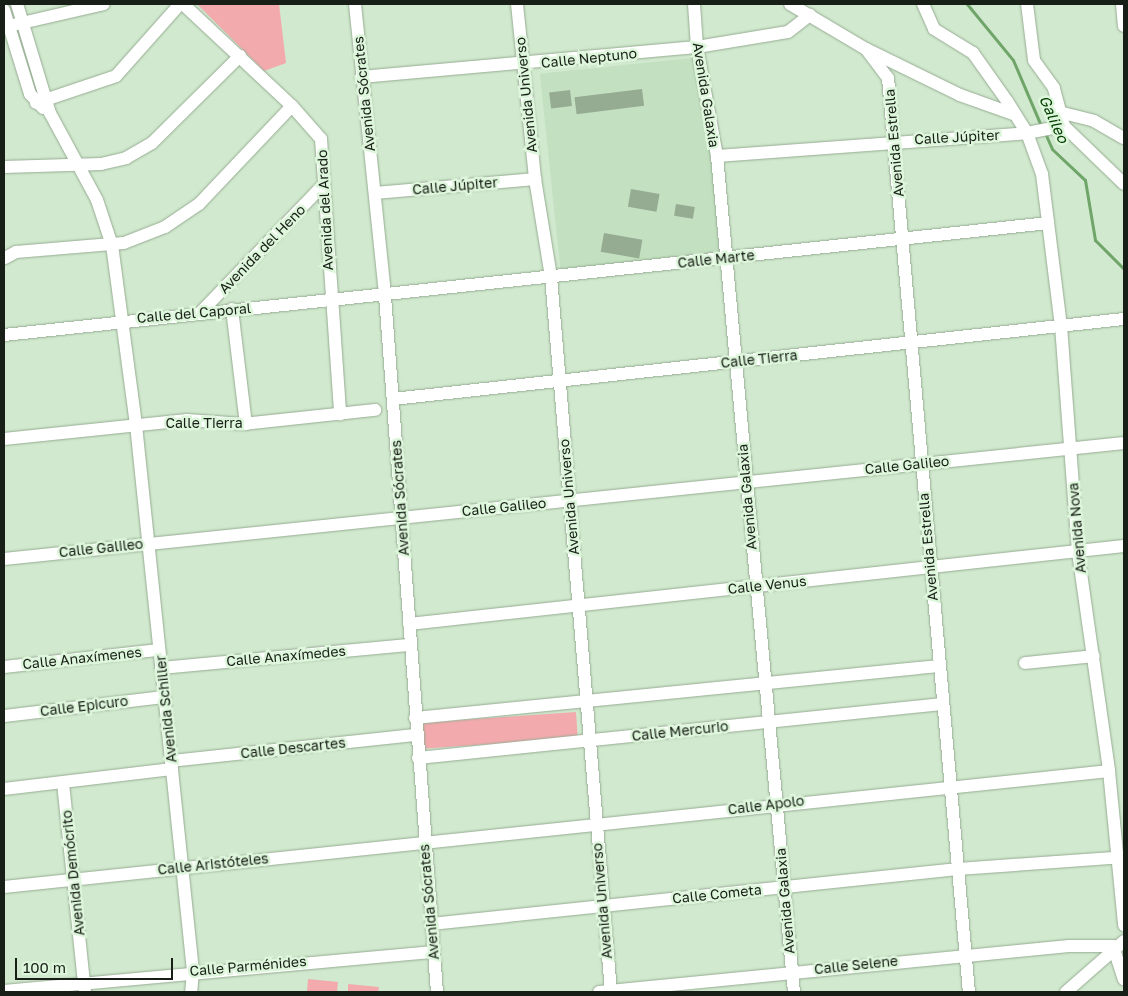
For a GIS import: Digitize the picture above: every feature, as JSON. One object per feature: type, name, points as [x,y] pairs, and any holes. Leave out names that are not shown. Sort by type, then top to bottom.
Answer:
[{"type":"street","points":[[17,4],[41,101]]},
{"type":"street","points":[[8,26],[104,4]]},
{"type":"street","points":[[41,101],[104,84],[116,76],[181,4]]},
{"type":"street","name":"Avenida del Arado","points":[[181,4],[240,56],[292,106],[321,140],[330,302],[340,414]]},
{"type":"street","name":"Avenida Sócrates","points":[[355,4],[360,77],[375,193],[385,296],[411,645],[423,843],[437,992]]},
{"type":"street","name":"Avenida Universo","points":[[517,4],[535,179],[551,277],[602,906],[607,992]]},
{"type":"street","name":"Avenida Galaxia","points":[[694,4],[697,47],[717,156],[794,992]]},
{"type":"street","points":[[790,4],[866,49],[960,95],[1016,115]]},
{"type":"street","name":"Avenida Nova","points":[[922,4],[934,29],[973,53],[1016,115],[1032,132],[1042,174],[1061,326],[1078,552],[1121,858],[1124,924]]},
{"type":"street","points":[[1027,4],[1034,60],[1054,88],[1063,113],[1060,128],[1124,184]]},
{"type":"street","points":[[1122,4],[1124,26]]},
{"type":"street","points":[[4,10],[8,26],[41,101]]},
{"type":"street","name":"Calle Neptuno","points":[[360,77],[523,66],[697,47],[788,32],[810,15]]},
{"type":"street","name":"Avenida Estrella","points":[[866,49],[887,73],[969,992]]},
{"type":"street","points":[[4,167],[80,164],[126,158],[152,143],[240,56]]},
{"type":"street","name":"Avenida Schiller","points":[[41,101],[80,164],[112,245],[136,425],[193,971],[192,992]]},
{"type":"street","points":[[5,258],[16,252],[112,245],[149,236],[182,217],[292,106]]},
{"type":"street","points":[[1063,113],[1094,121],[1124,138]]},
{"type":"street","name":"Calle Júpiter","points":[[717,156],[893,141],[1032,132],[1060,128]]},
{"type":"street","name":"Calle Júpiter","points":[[375,193],[535,179]]},
{"type":"street","name":"Avenida del Heno","points":[[200,313],[324,185]]},
{"type":"street","name":"Calle Marte","points":[[385,296],[1048,223]]},
{"type":"street","name":"Calle del Caporal","points":[[4,335],[122,320],[385,296]]},
{"type":"street","points":[[232,309],[246,424]]},
{"type":"street","name":"Calle Tierra","points":[[393,399],[1124,320]]},
{"type":"street","name":"Calle Tierra","points":[[4,439],[187,420],[246,424],[375,410]]},
{"type":"street","name":"Calle Galileo","points":[[4,559],[148,542],[1124,443]]},
{"type":"street","name":"Calle Venus","points":[[409,624],[1124,546]]},
{"type":"street","name":"Calle Anaxímedes","points":[[161,668],[411,645]]},
{"type":"street","name":"Calle Anaxímenes","points":[[4,667],[159,650]]},
{"type":"street","points":[[1025,663],[1094,656]]},
{"type":"street","points":[[415,718],[939,666]]},
{"type":"street","name":"Calle Epicuro","points":[[4,716],[164,697]]},
{"type":"street","name":"Calle Mercurio","points":[[418,758],[942,704]]},
{"type":"street","name":"Calle Descartes","points":[[4,788],[63,783],[171,765],[416,735]]},
{"type":"street","name":"Calle Apolo","points":[[423,843],[950,784],[1109,771]]},
{"type":"street","name":"Avenida Demócrito","points":[[63,783],[84,988]]},
{"type":"street","name":"Calle Aristóteles","points":[[4,887],[423,843]]},
{"type":"street","name":"Calle Cometa","points":[[430,924],[958,869],[1121,858]]},
{"type":"street","points":[[1119,944],[1124,979]]},
{"type":"street","points":[[1066,992],[1119,944]]},
{"type":"street","name":"Calle Selene","points":[[607,992],[966,954],[1119,944]]},
{"type":"street","name":"Calle Parménides","points":[[4,991],[84,988],[193,971],[433,952]]},
{"type":"shaded area","points":[[197,4],[279,4],[286,63],[264,71]]},
{"type":"shaded area","points":[[700,57],[721,257],[561,274],[540,74]]},
{"type":"shaded area","points":[[576,712],[578,738],[422,749],[420,723]]},
{"type":"shaded area","points":[[308,979],[338,982],[337,992],[307,992]]},
{"type":"shaded area","points":[[348,984],[379,987],[378,992],[348,992]]},
{"type":"building","points":[[642,89],[644,106],[577,114],[575,97]]},
{"type":"building","points":[[570,90],[572,106],[551,108],[549,93]]},
{"type":"building","points":[[631,189],[660,194],[656,212],[628,207]]},
{"type":"building","points":[[676,204],[695,207],[693,219],[674,216]]},
{"type":"building","points":[[604,233],[642,240],[639,258],[601,252]]},
{"type":"waterway","name":"Galileo","points":[[967,4],[1013,60],[1042,128]]},
{"type":"waterway","name":"Galileo","points":[[1045,133],[1052,149],[1085,180],[1095,240],[1124,269]]}]
